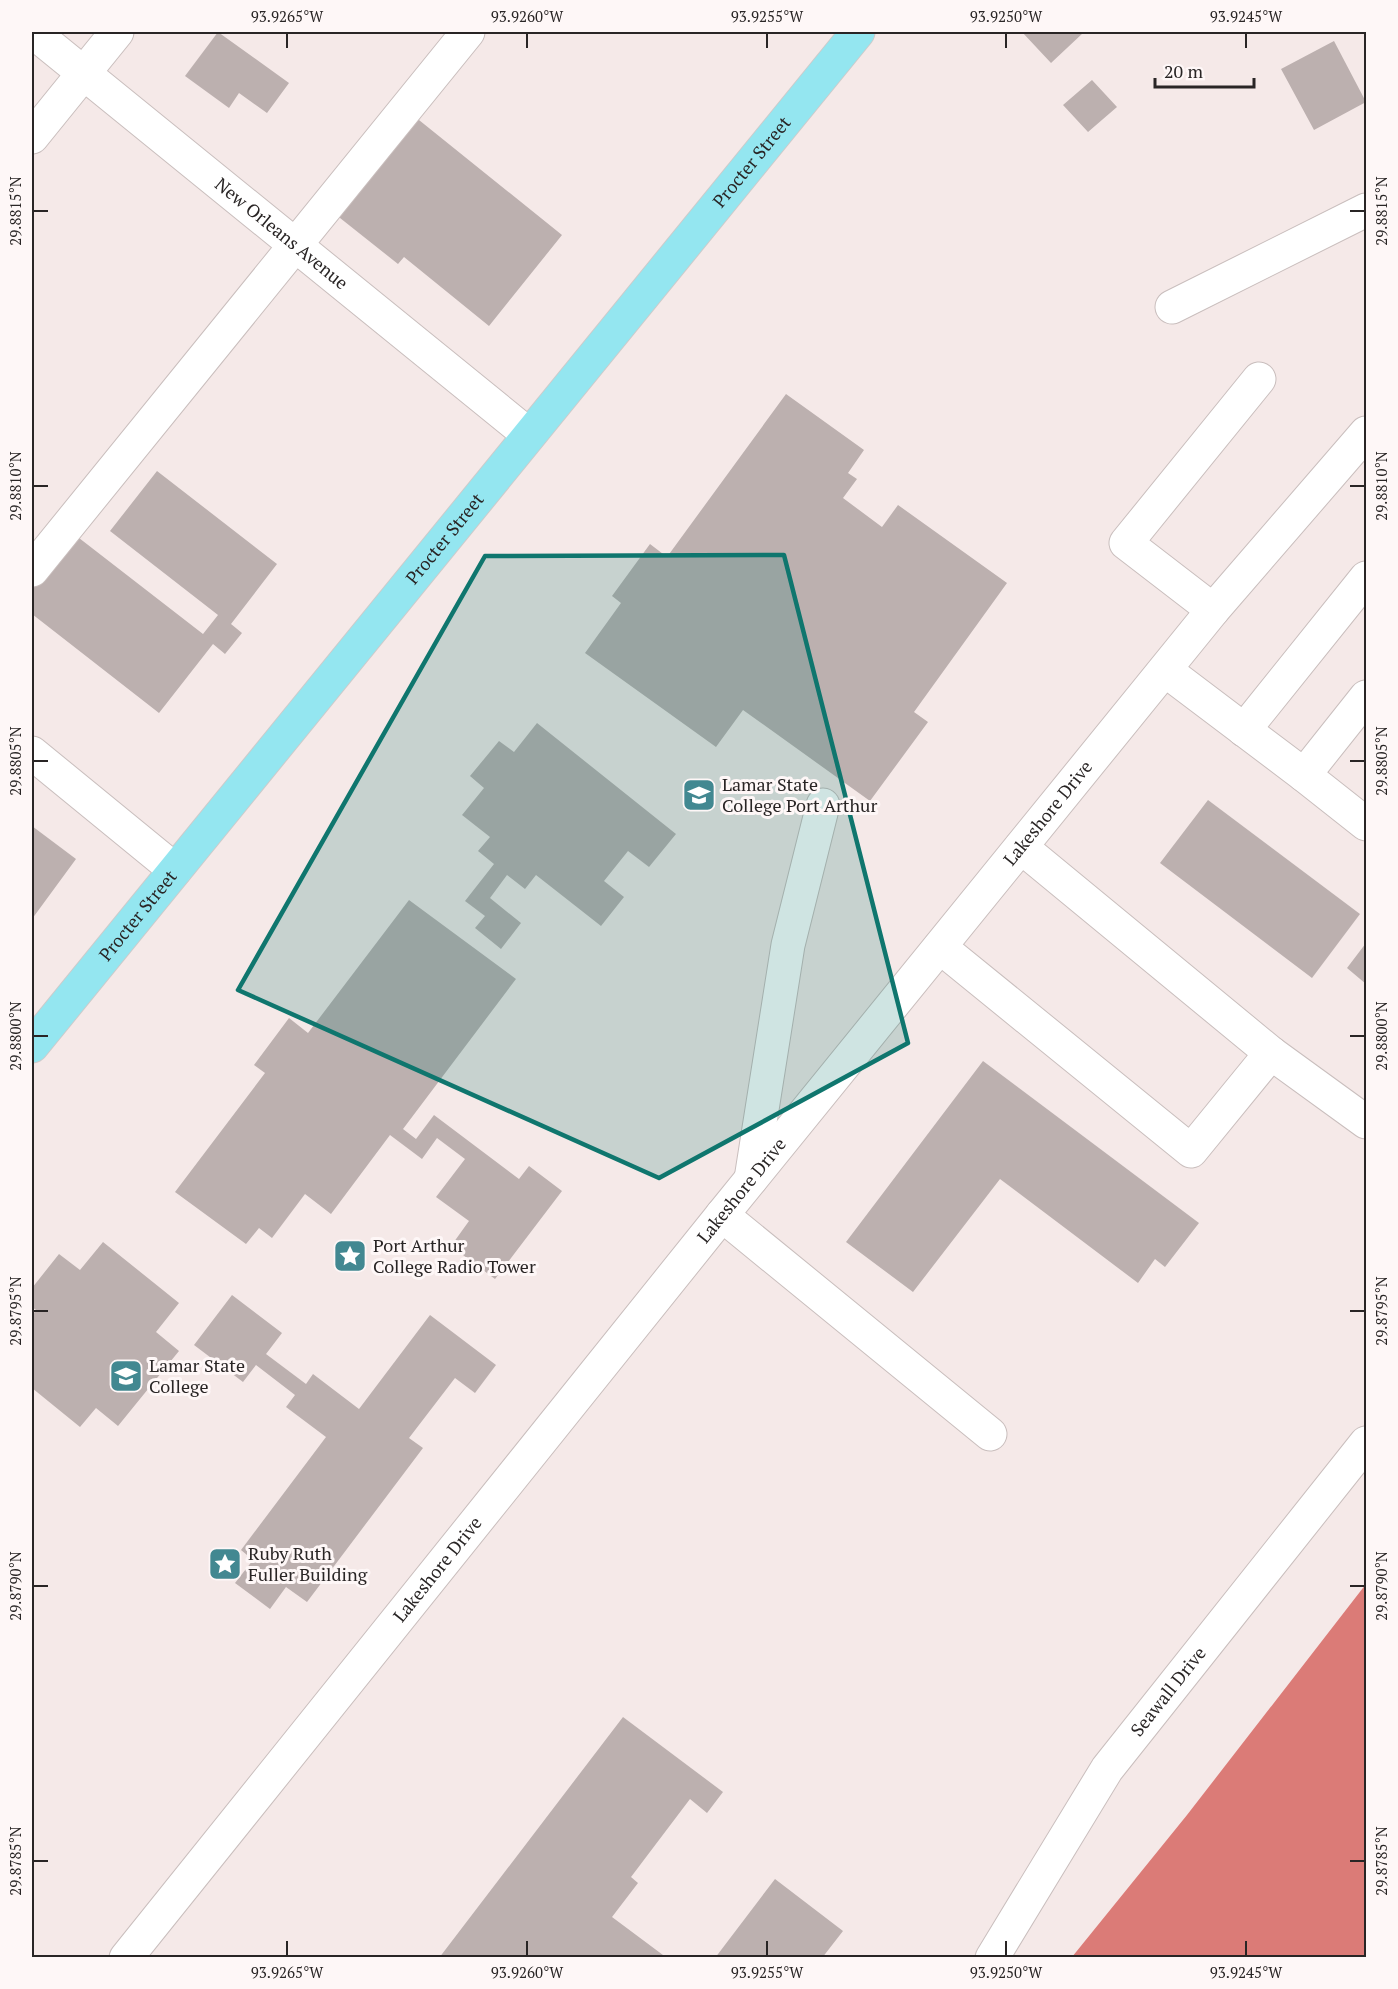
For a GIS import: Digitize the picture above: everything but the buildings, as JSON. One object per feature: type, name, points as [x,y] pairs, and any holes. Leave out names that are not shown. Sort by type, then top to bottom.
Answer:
[{"type":"main road","name":"Procter Street","points":[[32,1046],[858,32]]},
{"type":"street","name":"New Orleans Avenue","points":[[33,32],[529,435]]},
{"type":"street","points":[[32,137],[117,32]]},
{"type":"street","points":[[32,570],[468,32]]},
{"type":"street","points":[[1172,307],[1366,210]]},
{"type":"street","points":[[1213,610],[1126,543],[1259,379]]},
{"type":"street","name":"Lakeshore Drive","points":[[126,1958],[722,1215],[1213,610],[1366,433]]},
{"type":"street","points":[[1245,730],[1366,578]]},
{"type":"street","points":[[1165,670],[1366,824]]},
{"type":"street","points":[[1304,775],[1366,697]]},
{"type":"street","points":[[32,753],[175,870]]},
{"type":"street","points":[[750,1181],[788,945],[823,805]]},
{"type":"street","points":[[1021,847],[1271,1053],[1366,1122]]},
{"type":"street","points":[[940,947],[1191,1152],[1271,1053]]},
{"type":"street","points":[[722,1215],[990,1434]]},
{"type":"street","name":"Seawall Drive","points":[[992,1958],[1107,1769],[1366,1443]]},
{"type":"highlighted area","points":[[784,555],[908,1043],[659,1178],[238,990],[485,556]]},
{"type":"shaded area","points":[[1366,1584],[1366,1957],[1072,1957],[1187,1815]]},
{"type":"place","name":"Lamar State College Port Arthur","points":[[699,795]]},
{"type":"place","name":"Port Arthur College Radio Tower","points":[[350,1256]]},
{"type":"place","name":"Lamar State College","points":[[126,1376]]},
{"type":"place","name":"Ruby Ruth Fuller Building","points":[[225,1564]]}]
